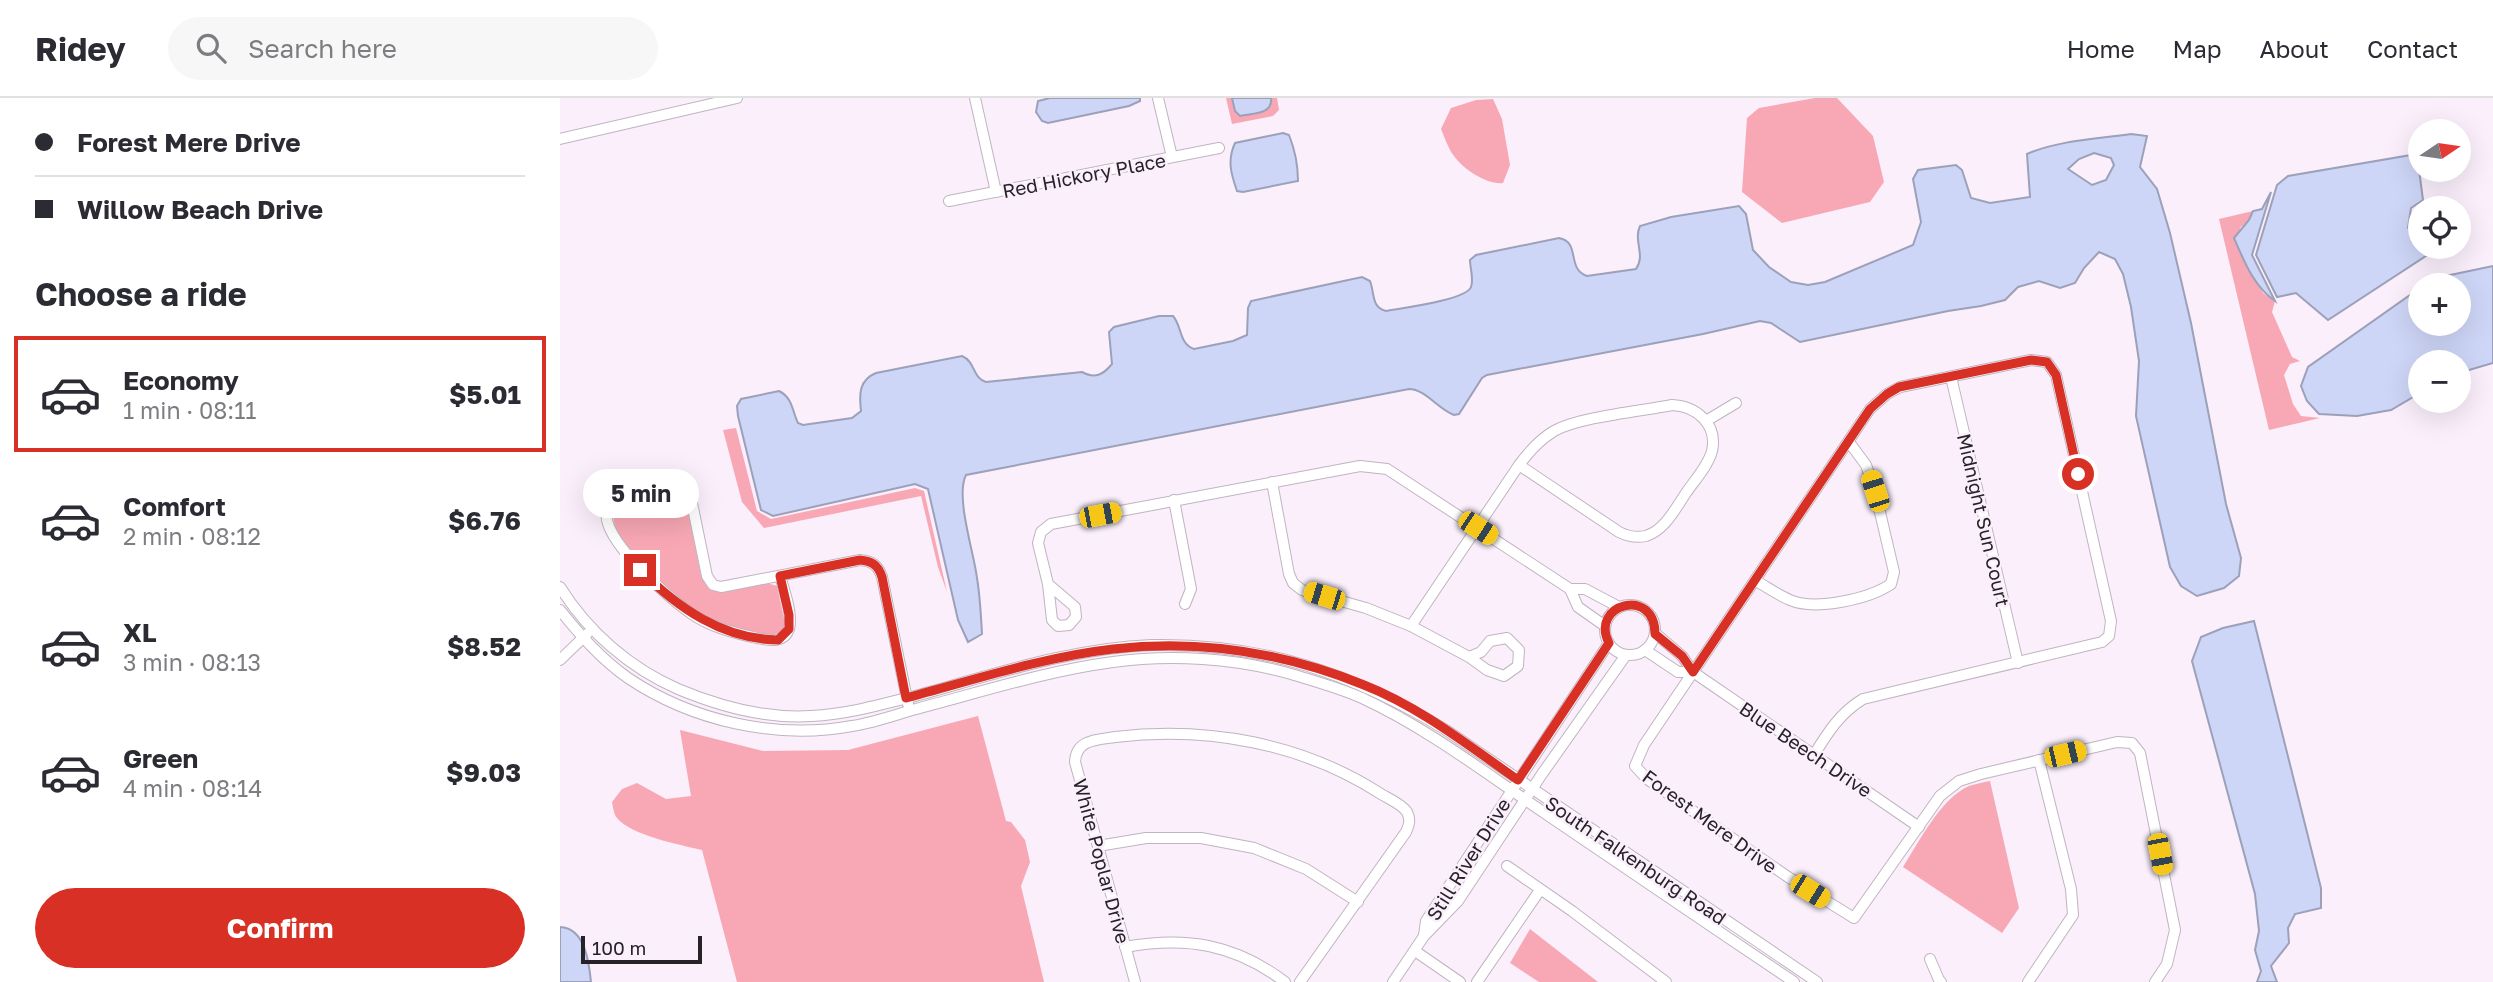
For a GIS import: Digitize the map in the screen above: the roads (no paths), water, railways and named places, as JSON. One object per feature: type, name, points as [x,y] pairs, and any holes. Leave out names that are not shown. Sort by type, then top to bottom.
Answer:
[{"type":"street","points":[[560,139],[737,98]]},
{"type":"street","points":[[975,98],[996,192]]},
{"type":"street","points":[[1158,98],[1172,158]]},
{"type":"street","name":"Red Hickory Place","points":[[949,201],[1219,148]]},
{"type":"street","name":"Forest Mere Drive","points":[[1814,755],[1833,724],[1848,708],[1863,699],[2102,642],[2109,636],[2111,621],[2056,375],[2047,362],[2031,360],[1899,387],[1870,409],[1644,745],[1635,766],[1647,779],[1777,869],[1854,918],[1940,796],[1958,781],[2039,760],[2117,743],[2132,743],[2140,753],[2175,930],[2167,964],[2155,982]]},
{"type":"street","name":"Midnight Sun Court","points":[[1951,377],[2018,663]]},
{"type":"street","points":[[1706,421],[1736,403]]},
{"type":"street","points":[[1411,626],[1519,465],[1533,446],[1555,431],[1572,424],[1672,405],[1694,410],[1706,421],[1713,441],[1708,460],[1665,524],[1646,536],[1636,537],[1619,532],[1519,465]]},
{"type":"street","points":[[1756,581],[1791,601],[1818,605],[1879,592],[1891,584],[1894,572],[1875,491],[1866,465],[1849,442]]},
{"type":"street","points":[[1048,584],[1038,544],[1041,532],[1051,524],[1360,466],[1387,469],[1478,528],[1570,589],[1578,607],[1605,626]]},
{"type":"street","points":[[1272,482],[1293,583],[1302,590],[1366,608],[1411,626],[1469,657],[1487,670],[1504,676],[1518,666],[1519,650],[1507,638],[1490,641],[1481,652],[1469,657]]},
{"type":"street","points":[[780,576],[789,615],[789,629],[784,636],[778,640],[766,640],[710,625],[663,593],[640,570],[616,538],[606,518],[608,508],[617,500],[666,490],[678,490],[688,494],[706,576],[713,585],[721,587],[860,560],[869,560],[879,568],[909,711]]},
{"type":"street","points":[[1174,500],[1191,589],[1185,604]]},
{"type":"street","name":"South Falkenburg Road","points":[[560,587],[592,629],[635,666],[668,685],[705,700],[737,710],[773,716],[850,713],[1067,656],[1112,649],[1152,645],[1188,646],[1255,652],[1292,660],[1366,685],[1446,730],[1817,982]]},
{"type":"street","points":[[1570,589],[1585,589],[1619,607]]},
{"type":"street","points":[[1619,607],[1641,607],[1652,618],[1655,634],[1645,650],[1626,655],[1619,653],[1609,643],[1605,626],[1612,612],[1619,607]]},
{"type":"street","name":"South Falkenburg Road","points":[[560,610],[583,638],[629,678],[664,698],[702,714],[772,730],[852,726],[1069,670],[1114,662],[1188,660],[1255,666],[1289,673],[1359,697],[1403,719],[1794,982]]},
{"type":"street","points":[[560,660],[592,629]]},
{"type":"street","name":"Blue Beech Drive","points":[[1655,634],[1682,656],[1693,672],[1919,827]]},
{"type":"street","name":"Still River Drive","points":[[1424,936],[1426,921],[1609,643]]},
{"type":"street","points":[[1188,646],[1188,660]]},
{"type":"street","name":"Blue Beech Drive","points":[[1645,650],[1678,672],[1693,672]]},
{"type":"street","name":"Still River Drive","points":[[1393,982],[1424,936],[1458,901],[1564,741],[1626,655]]},
{"type":"street","name":"White Poplar Drive","points":[[1135,982],[1075,762],[1078,748],[1085,743],[1168,733],[1247,740],[1279,748],[1322,763],[1368,785],[1406,810],[1410,820],[1406,832],[1300,982]]},
{"type":"street","points":[[2028,982],[2073,915],[2071,889],[2039,760]]},
{"type":"street","points":[[1098,846],[1146,838],[1201,838],[1254,848],[1306,869],[1358,902]]},
{"type":"street","points":[[1507,866],[1666,982]]},
{"type":"street","points":[[1477,982],[1540,890]]},
{"type":"street","points":[[1726,936],[1734,926]]},
{"type":"street","points":[[1125,947],[1154,942],[1210,945],[1241,954],[1267,968],[1285,982]]},
{"type":"street","points":[[1415,951],[1460,982]]},
{"type":"street","points":[[1930,959],[1941,982]]},
{"type":"water","points":[[1050,98],[1140,98],[1140,101],[1129,106],[1048,123],[1042,121],[1036,112],[1038,101]]},
{"type":"water","points":[[1232,98],[1271,98],[1271,104],[1261,112],[1240,116],[1235,111]]},
{"type":"water","points":[[1283,133],[1289,135],[1293,146],[1298,181],[1237,191],[1231,167],[1235,143]]},
{"type":"water","points":[[2131,134],[2147,136],[2140,167],[2157,189],[2170,233],[2191,323],[2226,504],[2241,558],[2239,576],[2224,588],[2197,596],[2181,586],[2170,567],[2136,416],[2139,361],[2131,307],[2123,274],[2115,259],[2099,252],[2075,283],[2060,288],[2039,281],[2018,287],[2005,300],[1981,306],[1800,342],[1771,323],[1760,321],[1487,375],[1482,378],[1459,414],[1454,415],[1421,392],[1409,389],[966,475],[963,484],[964,510],[978,585],[982,634],[968,642],[958,620],[928,489],[915,484],[773,516],[761,510],[738,416],[737,406],[741,399],[779,391],[787,397],[798,423],[803,425],[852,418],[861,411],[861,388],[870,376],[962,356],[970,362],[978,377],[986,382],[1082,372],[1098,375],[1112,364],[1109,332],[1114,327],[1159,316],[1173,316],[1183,339],[1194,349],[1233,341],[1247,335],[1248,308],[1251,301],[1362,277],[1370,281],[1376,303],[1386,311],[1433,303],[1467,292],[1471,287],[1472,277],[1470,260],[1476,255],[1559,238],[1570,245],[1577,268],[1587,276],[1636,269],[1640,258],[1640,226],[1671,217],[1739,206],[1746,214],[1753,250],[1769,267],[1791,282],[1808,285],[1825,282],[1913,245],[1921,222],[1913,179],[1918,170],[1956,165],[1962,170],[1971,198],[1990,203],[2030,197],[2027,154],[2065,143]],"holes":[[[2094,153],[2111,158],[2114,165],[2106,180],[2092,185],[2068,169],[2079,159]]]},
{"type":"water","points":[[2408,156],[2408,182],[2421,182],[2422,196],[2408,196],[2408,259],[2421,259],[2328,320],[2296,293],[2277,297],[2256,255],[2277,185],[2288,176]]},
{"type":"water","points":[[2271,192],[2252,255],[2275,301],[2255,281],[2234,238],[2253,211],[2262,209]]},
{"type":"water","points":[[2493,266],[2493,363],[2471,369],[2471,350],[2408,350],[2408,400],[2391,410],[2357,416],[2319,414],[2307,401],[2301,386],[2308,367],[2408,296],[2408,336],[2471,336],[2471,273],[2460,273]]},
{"type":"water","points":[[2254,621],[2321,888],[2321,908],[2295,914],[2288,928],[2289,943],[2271,966],[2277,982],[2257,982],[2261,971],[2255,950],[2259,931],[2255,894],[2192,661],[2201,637],[2223,628]]},
{"type":"water","points":[[560,927],[575,933],[584,947],[591,982],[560,982]]}]
